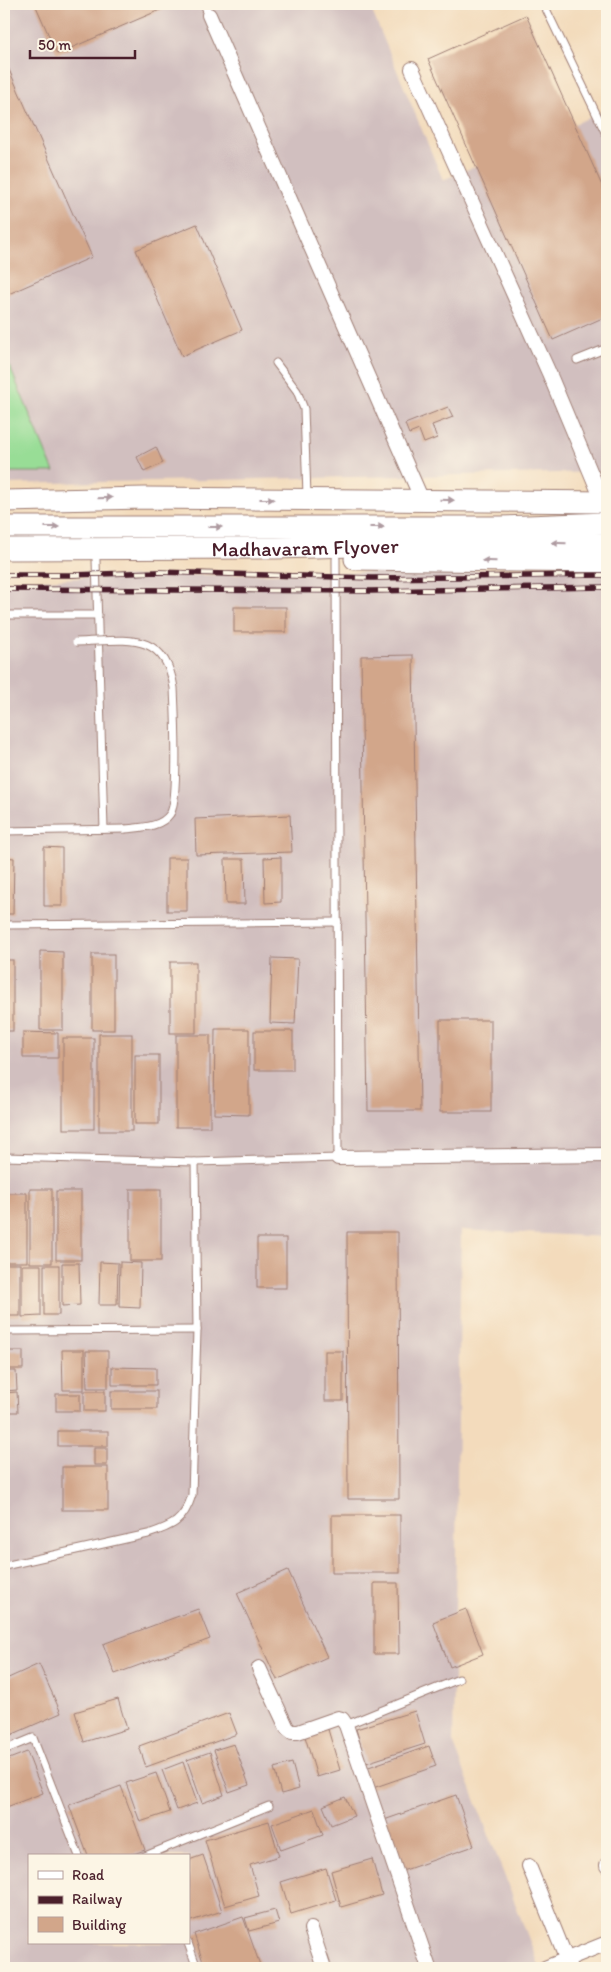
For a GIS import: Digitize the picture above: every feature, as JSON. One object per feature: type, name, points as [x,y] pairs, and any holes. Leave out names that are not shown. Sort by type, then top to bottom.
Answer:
[{"type":"main road","points":[[4,500],[145,498],[605,502]]},
{"type":"main road","name":"Madhavaram Flyover","points":[[4,527],[502,527],[607,523]]},
{"type":"main road","name":"Madhavaram Flyover","points":[[4,549],[275,548],[516,542],[607,544]]},
{"type":"main road","points":[[4,561],[336,559],[607,562]]},
{"type":"street","points":[[207,10],[422,500]]},
{"type":"street","points":[[412,69],[605,502]]},
{"type":"street","points":[[338,1158],[607,1154]]},
{"type":"street","points":[[259,1668],[287,1728],[292,1732],[298,1732],[338,1718],[342,1719],[346,1725],[430,1968]]},
{"type":"street","points":[[529,1866],[568,1964]]},
{"type":"street","points":[[311,1929],[324,1968]]},
{"type":"street","points":[[545,1968],[568,1964],[607,1943]]},
{"type":"lane","points":[[546,9],[607,136]]},
{"type":"lane","points":[[577,360],[607,348]]},
{"type":"lane","points":[[276,363],[297,391],[304,409],[307,499]]},
{"type":"lane","points":[[4,1157],[194,1162],[338,1158],[336,559]]},
{"type":"lane","points":[[96,560],[104,829]]},
{"type":"lane","points":[[4,615],[98,615]]},
{"type":"lane","points":[[4,831],[125,829],[155,825],[166,819],[174,808],[174,688],[173,676],[162,655],[155,647],[133,640],[76,642]]},
{"type":"lane","points":[[4,925],[338,922]]},
{"type":"lane","points":[[4,1566],[156,1531],[178,1521],[187,1510],[192,1495],[197,1330],[194,1162]]},
{"type":"lane","points":[[4,1331],[197,1330]]},
{"type":"lane","points":[[346,1725],[458,1679]]},
{"type":"lane","points":[[4,1750],[33,1738],[78,1854]]},
{"type":"lane","points":[[156,1854],[269,1806]]},
{"type":"lane","points":[[188,1944],[197,1968]]},
{"type":"shaded area","points":[[4,4],[369,4],[443,180],[607,110],[607,472],[4,484]]},
{"type":"shaded area","points":[[607,568],[607,1237],[461,1230],[453,1742],[540,1968],[4,1968],[4,582],[99,577]]},
{"type":"green space","points":[[4,353],[54,472],[4,472]]},
{"type":"building","points":[[35,4],[160,4],[162,9],[57,54]]},
{"type":"building","points":[[526,15],[607,197],[607,316],[553,340],[428,59]]},
{"type":"building","points":[[6,63],[92,257],[4,296],[4,64]]},
{"type":"building","points":[[197,224],[242,330],[182,356],[136,250]]},
{"type":"building","points":[[448,407],[453,417],[432,425],[437,438],[424,443],[419,430],[409,434],[405,424]]},
{"type":"building","points":[[156,447],[163,463],[144,472],[137,457]]},
{"type":"building","points":[[234,607],[286,607],[286,632],[234,632]]},
{"type":"building","points":[[413,655],[420,1111],[368,1111],[361,656]]},
{"type":"building","points":[[290,815],[292,852],[196,855],[195,819]]},
{"type":"building","points":[[44,847],[62,848],[62,906],[44,906]]},
{"type":"building","points":[[4,857],[14,858],[13,914],[4,914]]},
{"type":"building","points":[[281,857],[281,902],[265,903],[264,858]]},
{"type":"building","points":[[167,858],[187,858],[187,911],[167,911]]},
{"type":"building","points":[[225,859],[244,859],[245,904],[226,904]]},
{"type":"building","points":[[40,951],[63,952],[63,1030],[40,1030]]},
{"type":"building","points":[[92,954],[114,954],[114,1030],[92,1030]]},
{"type":"building","points":[[272,958],[298,959],[295,1024],[270,1023]]},
{"type":"building","points":[[4,960],[13,960],[13,1031],[4,1031]]},
{"type":"building","points":[[170,962],[196,962],[196,1033],[170,1033]]},
{"type":"building","points":[[440,1020],[491,1020],[491,1112],[440,1112]]},
{"type":"building","points":[[215,1029],[249,1029],[249,1115],[214,1114]]},
{"type":"building","points":[[254,1031],[293,1031],[293,1070],[254,1070]]},
{"type":"building","points":[[23,1032],[58,1033],[58,1058],[23,1058]]},
{"type":"building","points":[[99,1034],[132,1034],[132,1131],[99,1131]]},
{"type":"building","points":[[176,1035],[210,1035],[210,1127],[176,1127]]},
{"type":"building","points":[[63,1038],[94,1038],[94,1129],[63,1129]]},
{"type":"building","points":[[135,1055],[159,1055],[159,1124],[135,1124]]},
{"type":"building","points":[[30,1189],[52,1189],[52,1263],[30,1263]]},
{"type":"building","points":[[130,1189],[161,1189],[161,1261],[130,1261]]},
{"type":"building","points":[[56,1191],[81,1191],[81,1260],[56,1260]]},
{"type":"building","points":[[5,1193],[27,1193],[27,1262],[5,1262]]},
{"type":"building","points":[[347,1232],[398,1232],[399,1499],[348,1499]]},
{"type":"building","points":[[257,1238],[286,1238],[286,1288],[257,1288]]},
{"type":"building","points":[[100,1262],[118,1263],[117,1305],[99,1305]]},
{"type":"building","points":[[120,1262],[141,1263],[140,1308],[119,1307]]},
{"type":"building","points":[[62,1263],[79,1263],[80,1305],[62,1306]]},
{"type":"building","points":[[4,1264],[20,1264],[20,1316],[4,1316]]},
{"type":"building","points":[[22,1265],[41,1265],[41,1316],[22,1317]]},
{"type":"building","points":[[44,1265],[59,1265],[59,1315],[44,1315]]},
{"type":"building","points":[[62,1350],[84,1350],[84,1390],[63,1390]]},
{"type":"building","points":[[4,1351],[23,1351],[23,1369],[4,1369]]},
{"type":"building","points":[[86,1351],[108,1351],[108,1388],[87,1388]]},
{"type":"building","points":[[325,1351],[343,1351],[343,1401],[325,1401]]},
{"type":"building","points":[[112,1367],[156,1368],[156,1385],[112,1385]]},
{"type":"building","points":[[4,1371],[16,1371],[17,1390],[4,1391]]},
{"type":"building","points":[[84,1391],[105,1391],[105,1411],[84,1411]]},
{"type":"building","points":[[111,1391],[157,1391],[157,1409],[111,1409]]},
{"type":"building","points":[[17,1392],[18,1412],[4,1412],[4,1393]]},
{"type":"building","points":[[56,1394],[80,1394],[80,1411],[56,1411]]},
{"type":"building","points":[[58,1431],[108,1431],[108,1446],[58,1446]]},
{"type":"building","points":[[94,1448],[107,1448],[107,1465],[94,1465]]},
{"type":"building","points":[[62,1467],[108,1467],[108,1510],[62,1510]]},
{"type":"building","points":[[332,1515],[400,1515],[400,1573],[332,1573]]},
{"type":"building","points":[[288,1570],[327,1657],[277,1680],[237,1593]]},
{"type":"building","points":[[374,1583],[398,1583],[399,1654],[374,1654]]},
{"type":"building","points":[[198,1609],[210,1639],[115,1674],[103,1644]]},
{"type":"building","points":[[466,1609],[483,1654],[450,1667],[433,1622]]},
{"type":"building","points":[[39,1664],[61,1713],[4,1738],[4,1680]]},
{"type":"building","points":[[118,1699],[127,1729],[84,1742],[75,1712]]},
{"type":"building","points":[[415,1711],[425,1744],[366,1763],[356,1729]]},
{"type":"building","points":[[229,1713],[237,1734],[146,1767],[139,1746]]},
{"type":"building","points":[[327,1726],[340,1770],[317,1777],[304,1733]]},
{"type":"building","points":[[234,1744],[249,1785],[229,1792],[214,1750]]},
{"type":"building","points":[[429,1746],[436,1766],[370,1789],[363,1769]]},
{"type":"building","points":[[27,1752],[43,1793],[4,1808],[4,1761]]},
{"type":"building","points":[[210,1752],[224,1795],[202,1803],[187,1760]]},
{"type":"building","points":[[183,1762],[197,1803],[177,1810],[162,1770]]},
{"type":"building","points":[[292,1763],[299,1789],[281,1794],[274,1768]]},
{"type":"building","points":[[156,1773],[170,1812],[140,1822],[126,1783]]},
{"type":"building","points":[[121,1786],[145,1850],[134,1854],[87,1854],[69,1805]]},
{"type":"building","points":[[456,1795],[474,1846],[402,1871],[384,1820]]},
{"type":"building","points":[[345,1797],[354,1816],[331,1825],[323,1806]]},
{"type":"building","points":[[314,1809],[323,1835],[281,1850],[272,1824]]},
{"type":"building","points":[[269,1821],[279,1856],[250,1865],[259,1896],[225,1906],[205,1840]]},
{"type":"building","points":[[203,1855],[222,1911],[191,1921],[190,1918],[190,1860]]},
{"type":"building","points":[[372,1859],[382,1895],[341,1907],[331,1871]]},
{"type":"building","points":[[326,1868],[336,1900],[291,1914],[281,1882]]},
{"type":"building","points":[[275,1910],[279,1923],[249,1931],[245,1918]]},
{"type":"building","points":[[243,1917],[261,1968],[205,1968],[194,1934]]},
{"type":"railway","points":[[4,575],[158,572],[372,578],[607,575]]},
{"type":"railway","points":[[4,589],[370,591],[607,587]]}]
